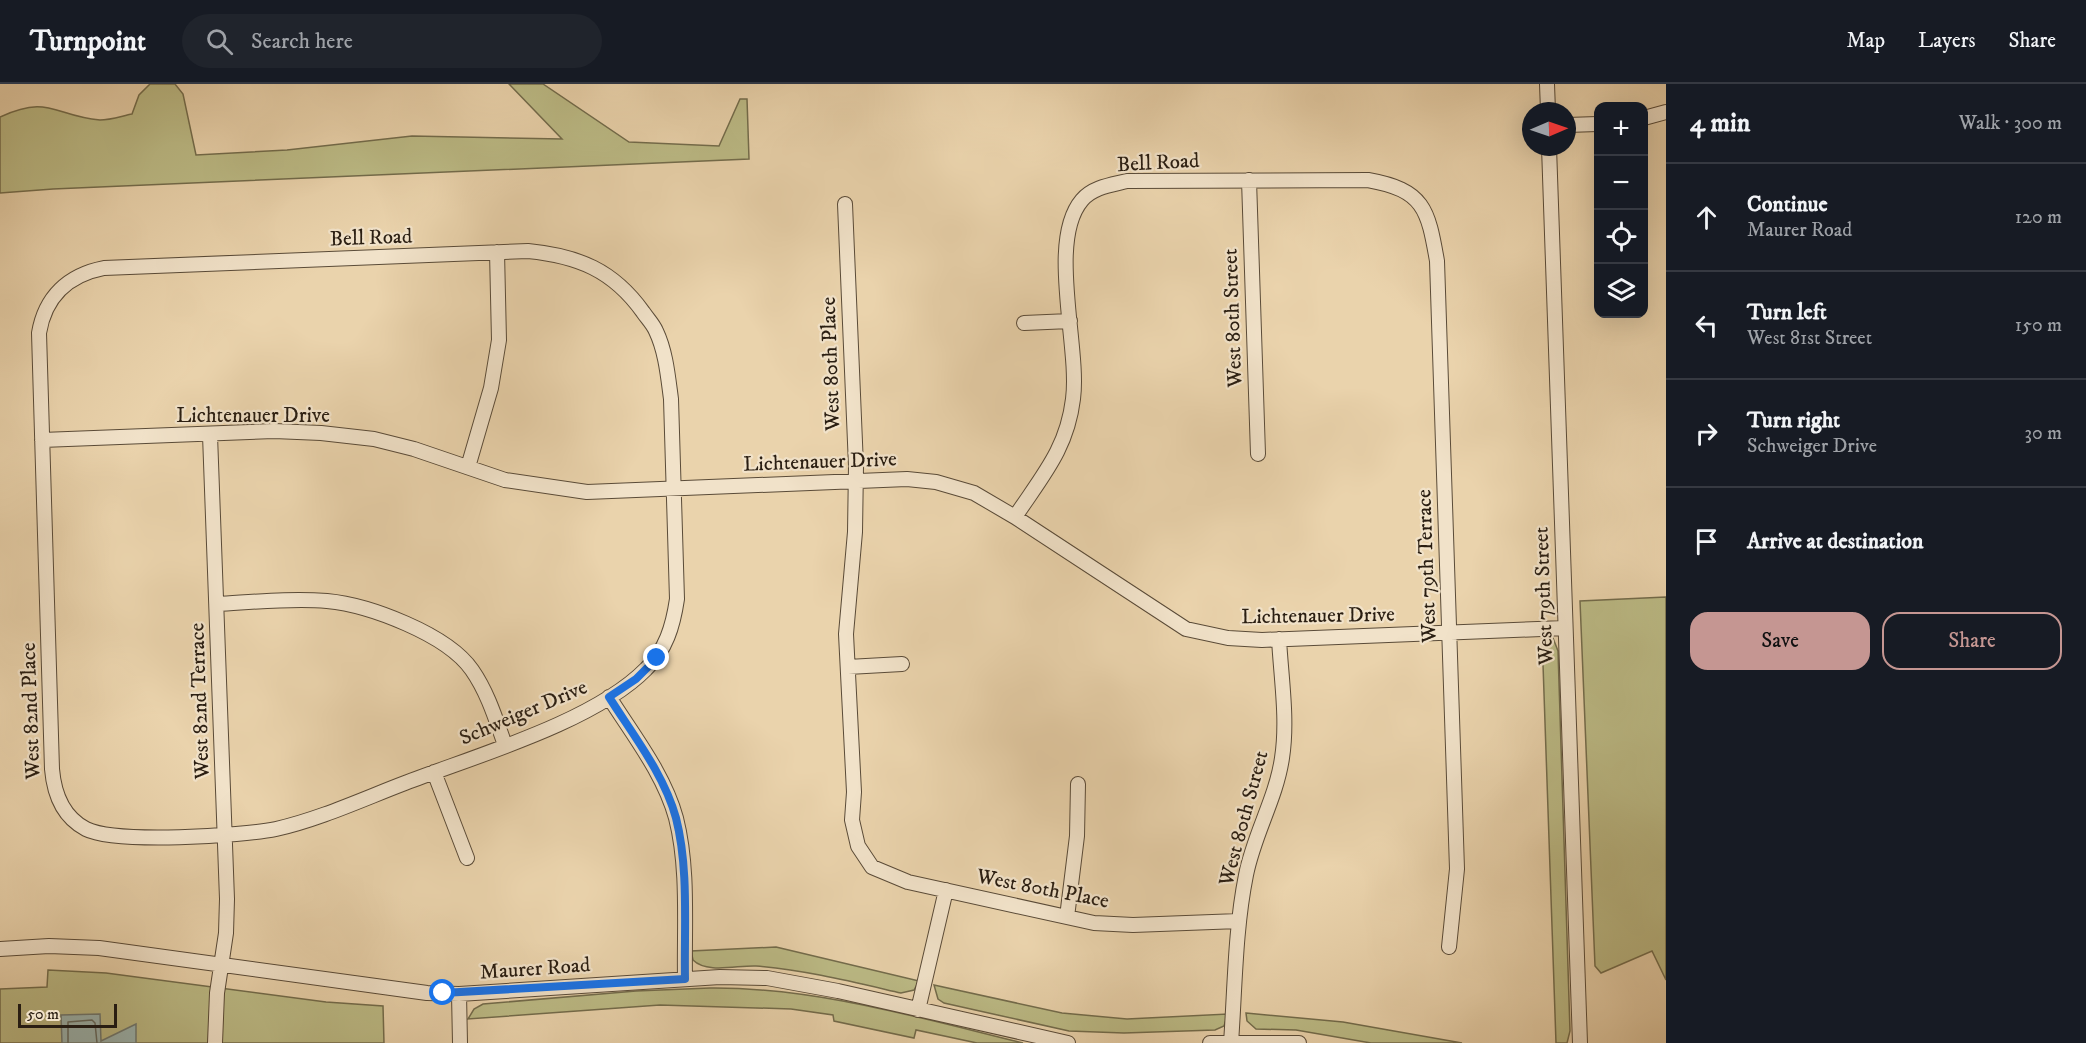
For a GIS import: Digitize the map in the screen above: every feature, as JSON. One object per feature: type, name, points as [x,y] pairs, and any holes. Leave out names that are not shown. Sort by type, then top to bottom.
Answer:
[{"type":"street","points":[[1547,84],[1548,102]]},
{"type":"street","points":[[1648,117],[1666,112]]},
{"type":"street","points":[[1576,125],[1594,124]]},
{"type":"street","name":"West 79th Street","points":[[1549,156],[1580,1043]]},
{"type":"street","name":"West 80th Street","points":[[1249,180],[1258,454]]},
{"type":"street","name":"Bell Road","points":[[1015,516],[1061,448],[1069,423],[1074,396],[1066,248],[1071,220],[1082,200],[1099,187],[1127,181],[1368,180],[1394,184],[1408,194]]},
{"type":"street","name":"West 79th Terrace","points":[[1408,194],[1420,202],[1431,225],[1437,261],[1457,869],[1449,947]]},
{"type":"street","name":"West 80th Place","points":[[845,204],[855,481],[855,532],[846,634],[854,792],[852,820],[858,846],[872,867],[908,882],[1094,923],[1133,925],[1239,921]]},
{"type":"street","points":[[468,467],[491,388],[499,340],[497,252]]},
{"type":"street","name":"Bell Road","points":[[42,440],[39,356],[42,317],[56,292],[74,278],[85,273],[105,268],[497,252],[549,253],[585,262],[617,282],[634,299],[656,330],[667,371],[671,399],[673,488]]},
{"type":"street","points":[[1024,323],[1070,321]]},
{"type":"street","name":"Lichtenauer Drive","points":[[42,440],[274,431],[374,439],[414,449],[505,480],[577,491],[907,479],[936,482],[974,493],[1015,516],[1186,628],[1228,638],[1279,639],[1565,628]]},
{"type":"street","name":"West 82nd Terrace","points":[[210,435],[227,908],[222,965],[216,993],[215,1043]]},
{"type":"street","name":"West 82nd Place","points":[[42,440],[52,769],[57,797],[79,824],[87,829],[114,837],[224,834]]},
{"type":"street","name":"Schweiger Drive","points":[[224,834],[288,826],[505,745],[556,725],[609,697],[646,669],[657,658],[670,630],[677,600],[673,488]]},
{"type":"street","points":[[217,604],[308,600],[334,602],[417,627],[442,641],[471,669],[488,698],[505,745]]},
{"type":"street","name":"West 80th Street","points":[[1231,1043],[1239,921],[1246,875],[1256,837],[1270,806],[1282,758],[1284,735],[1279,639]]},
{"type":"street","points":[[848,667],[902,664]]},
{"type":"street","points":[[609,697],[656,771],[676,817],[682,858],[685,979]]},
{"type":"street","points":[[434,772],[467,858]]},
{"type":"street","points":[[1067,917],[1077,836],[1078,784]]},
{"type":"street","name":"West 80th Place","points":[[918,1010],[946,891]]},
{"type":"street","name":"Maurer Road","points":[[0,949],[77,947],[400,990],[459,994],[685,979],[740,977],[788,981],[1068,1043]]},
{"type":"street","points":[[459,994],[460,1043]]},
{"type":"street","points":[[1210,1043],[1299,1043]]},
{"type":"shaded area","points":[[150,84],[175,84],[183,94],[196,155],[287,150],[412,136],[562,139],[509,84],[543,84],[629,142],[719,146],[740,99],[747,99],[749,159],[0,193],[0,117],[16,110],[41,107],[85,118],[100,120],[116,118],[132,114],[139,95]]},
{"type":"shaded area","points":[[1666,597],[1666,980],[1652,951],[1601,973],[1595,966],[1580,601]]},
{"type":"shaded area","points":[[1542,635],[1553,638],[1558,651],[1570,1031],[1567,1043],[1556,1043]]},
{"type":"shaded area","points":[[776,947],[919,981],[914,990],[901,993],[793,970],[756,966],[706,967],[693,960],[691,951]]},
{"type":"shaded area","points":[[48,970],[106,973],[326,1002],[383,1006],[384,1043],[0,1043],[0,989],[47,987]]},
{"type":"shaded area","points":[[934,985],[1062,1013],[1127,1019],[1228,1014],[1224,1026],[1215,1030],[1124,1033],[1069,1031],[944,1003],[938,999]]},
{"type":"shaded area","points":[[750,989],[828,998],[907,1014],[1023,1043],[977,1043],[916,1030],[914,1038],[834,1021],[833,1015],[791,1009],[660,1005],[468,1019],[474,1009],[483,1004],[636,991]]},
{"type":"shaded area","points":[[1246,1013],[1343,1022],[1462,1043],[1371,1043],[1296,1030],[1256,1029],[1247,1021]]},
{"type":"water","points":[[100,1014],[101,1041],[136,1024],[136,1043],[62,1043],[61,1015]]},
{"type":"route","points":[[443,993],[459,994],[685,979],[682,858],[676,817],[656,771],[609,697],[636,679],[657,658]]}]
